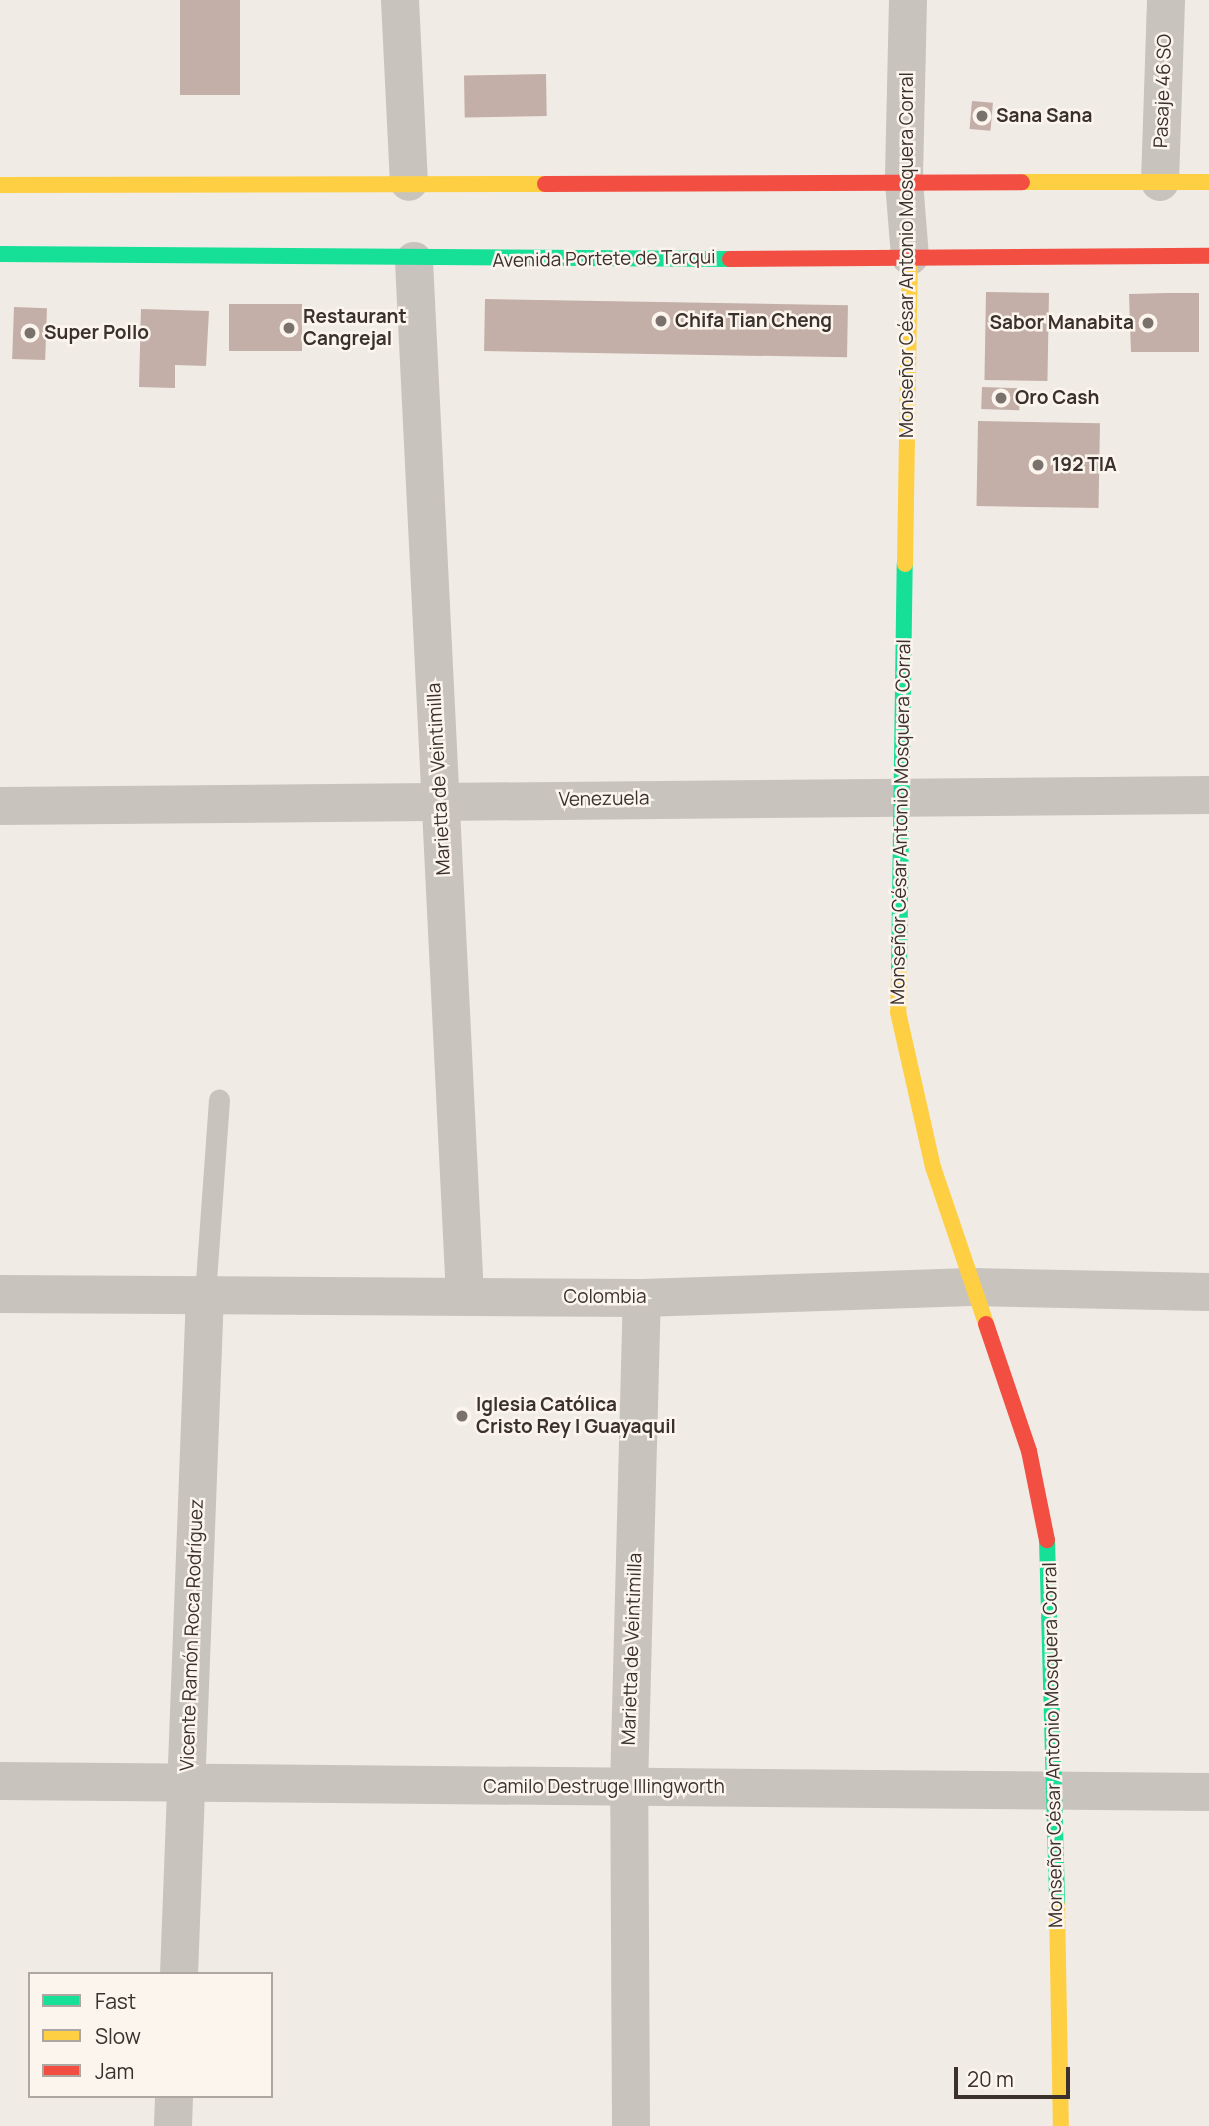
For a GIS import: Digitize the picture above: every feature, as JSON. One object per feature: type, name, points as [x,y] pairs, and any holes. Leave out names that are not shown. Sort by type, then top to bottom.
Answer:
[{"type":"main road","points":[[0,185],[1209,182]]},
{"type":"main road","name":"Avenida Portete de Tarqui","points":[[0,254],[414,261],[1209,256]]},
{"type":"main road","name":"Monseñor César Antonio Mosquera Corral","points":[[910,256],[898,1012],[933,1167],[1028,1451],[1052,1563],[1051,1791],[1061,2126]]},
{"type":"street","points":[[400,0],[409,182]]},
{"type":"street","name":"Monseñor César Antonio Mosquera Corral","points":[[908,0],[904,182],[910,256]]},
{"type":"street","name":"Pasaje 46 SO","points":[[1160,182],[1166,0]]},
{"type":"street","name":"Marietta de Veintimilla","points":[[414,261],[466,1297]]},
{"type":"street","name":"Venezuela","points":[[0,806],[900,794],[1209,795]]},
{"type":"street","name":"Colombia","points":[[0,1294],[642,1298],[971,1287],[1209,1292]]},
{"type":"street","name":"Vicente Ramón Roca Rodríguez","points":[[179,1972],[205,1295]]},
{"type":"street","name":"Marietta de Veintimilla","points":[[631,2126],[629,1787],[642,1298]]},
{"type":"street","name":"Camilo Destruge Illingworth","points":[[0,1781],[186,1786],[1209,1792]]},
{"type":"street","points":[[173,2126],[174,2098]]},
{"type":"lane","points":[[205,1295],[219,1099]]},
{"type":"building","points":[[180,0],[240,0],[240,95],[180,95]]},
{"type":"building","points":[[546,74],[547,116],[465,117],[464,75]]},
{"type":"building","name":"Sana Sana","points":[[972,101],[993,103],[990,131],[970,129]]},
{"type":"building","points":[[986,292],[1049,293],[1047,381],[984,380]]},
{"type":"building","points":[[1199,293],[1199,352],[1131,352],[1129,294]]},
{"type":"building","points":[[485,299],[848,305],[847,357],[484,351]]},
{"type":"building","points":[[229,304],[302,304],[302,351],[229,351]]},
{"type":"building","name":"Super Pollo","points":[[14,307],[47,308],[45,360],[12,359]]},
{"type":"building","points":[[141,309],[209,311],[206,366],[175,365],[175,388],[139,387]]},
{"type":"building","name":"Oro Cash","points":[[982,387],[1020,388],[1019,410],[981,409]]},
{"type":"building","name":"192 TIA","points":[[978,421],[1100,423],[1098,508],[977,506]]},
{"type":"traffic: fast","points":[[0,254],[730,259]]},
{"type":"traffic: fast","points":[[899,973],[905,564]]},
{"type":"traffic: fast","points":[[1047,1540],[1057,1905]]},
{"type":"traffic: slow","points":[[1022,182],[1209,182]]},
{"type":"traffic: slow","points":[[0,185],[545,184]]},
{"type":"traffic: slow","points":[[905,564],[910,256]]},
{"type":"traffic: slow","points":[[899,973],[898,1012],[933,1167],[986,1324]]},
{"type":"traffic: slow","points":[[1057,1905],[1061,2126]]},
{"type":"traffic: jam","points":[[545,184],[1022,182]]},
{"type":"traffic: jam","points":[[730,259],[1209,256]]},
{"type":"traffic: jam","points":[[986,1324],[1029,1451],[1047,1540]]},
{"type":"place","name":"Sana Sana","points":[[982,116]]},
{"type":"place","name":"Chifa Tian Cheng","points":[[661,321]]},
{"type":"place","name":"Sabor Manabita","points":[[1148,323]]},
{"type":"place","name":"Restaurant Cangrejal","points":[[289,328]]},
{"type":"place","name":"Super Pollo","points":[[30,333]]},
{"type":"place","name":"Oro Cash","points":[[1001,398]]},
{"type":"place","name":"192 TIA","points":[[1038,465]]},
{"type":"place","name":"Iglesia Católica Cristo Rey | Guayaquil","points":[[462,1416]]}]
